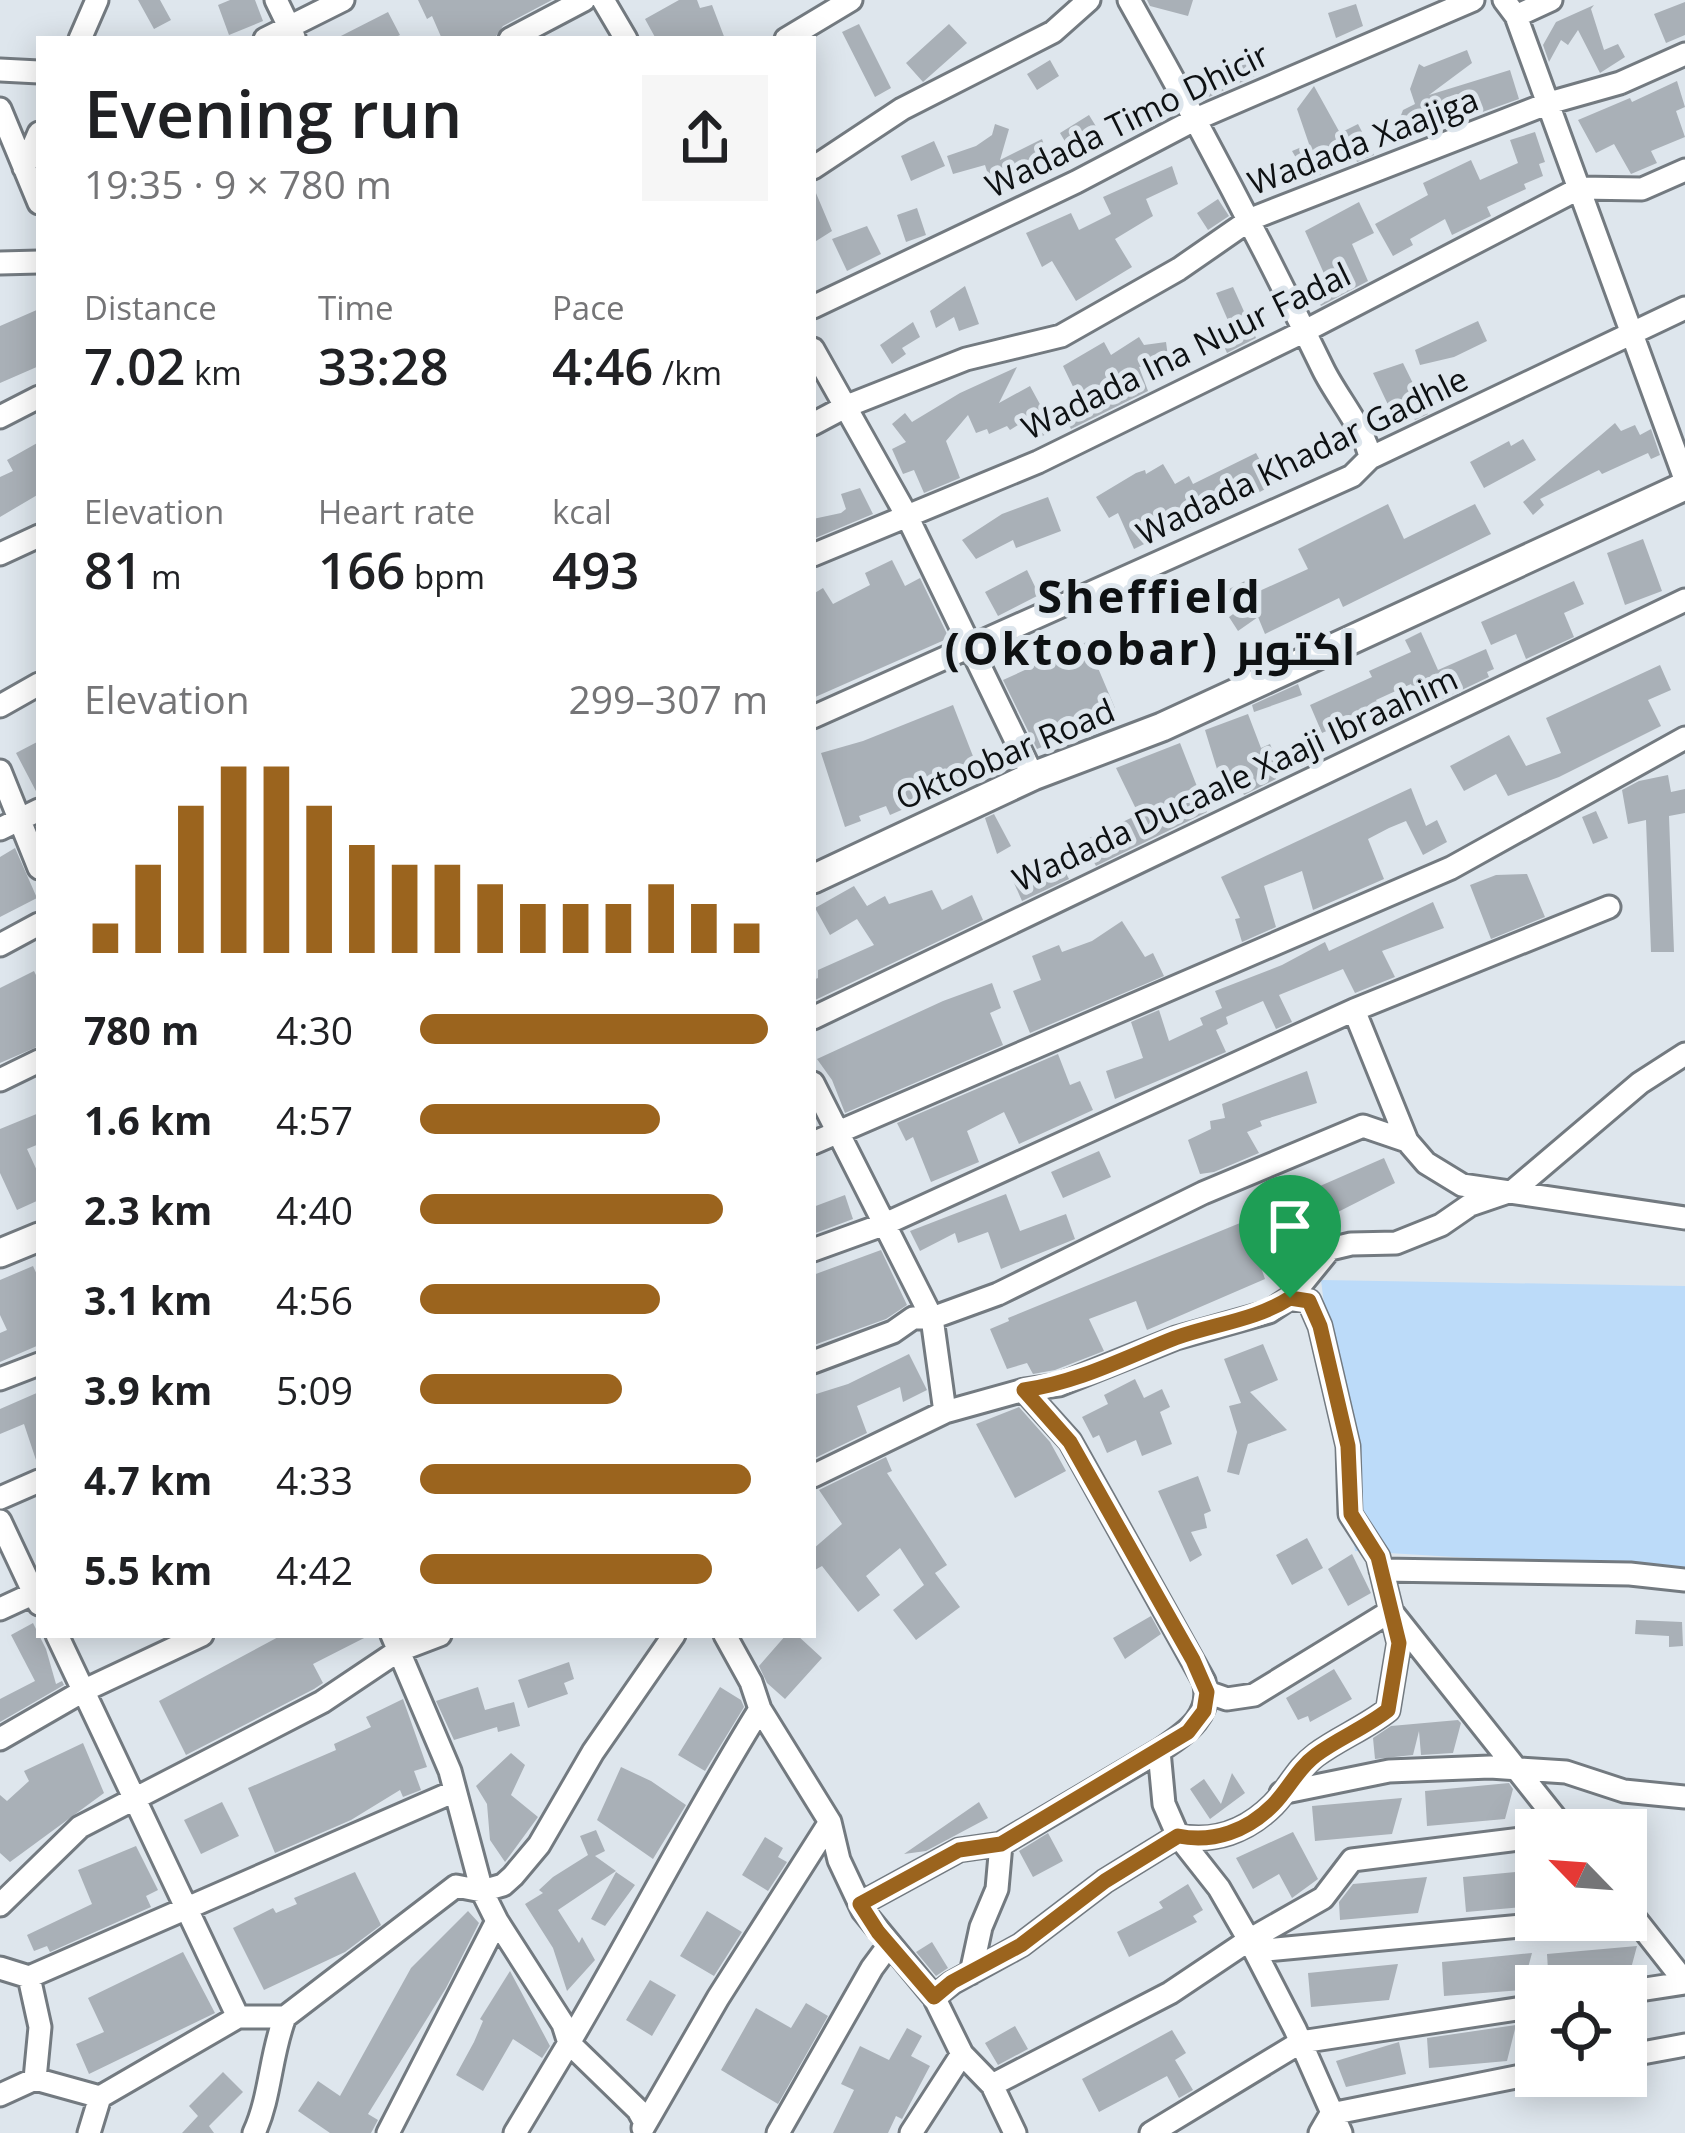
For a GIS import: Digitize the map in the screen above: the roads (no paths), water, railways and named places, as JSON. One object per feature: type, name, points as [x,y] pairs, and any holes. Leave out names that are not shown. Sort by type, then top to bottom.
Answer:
[{"type":"street","points":[[81,36],[97,0]]},
{"type":"street","points":[[276,0],[293,33],[343,0]]},
{"type":"street","points":[[516,36],[584,0]]},
{"type":"street","points":[[603,0],[624,36]]},
{"type":"street","points":[[791,36],[851,0]]},
{"type":"street","points":[[816,166],[902,109],[1053,32],[1089,0]]},
{"type":"street","points":[[1129,0],[1251,219],[1370,458]]},
{"type":"street","name":"Wadada Timo Dhicir","points":[[816,306],[1076,182],[1196,118],[1473,0]]},
{"type":"street","points":[[1550,0],[1510,8],[1634,333],[1685,483]]},
{"type":"street","name":"Wadada Xaajiga","points":[[816,422],[966,359],[1061,336],[1179,269],[1251,219],[1549,104],[1619,83],[1685,54]]},
{"type":"street","points":[[0,70],[36,72]]},
{"type":"street","points":[[0,110],[36,196]]},
{"type":"street","points":[[24,168],[36,140]]},
{"type":"street","points":[[1580,188],[1642,189],[1685,170]]},
{"type":"street","name":"Wadada Ina Nuur Fadal","points":[[816,554],[1038,462],[1305,332],[1580,188]]},
{"type":"street","points":[[0,263],[36,262]]},
{"type":"street","name":"Wadada Khadar Gadhle","points":[[816,716],[1352,476],[1370,458],[1685,308]]},
{"type":"street","points":[[816,354],[907,515],[1033,776]]},
{"type":"street","points":[[0,417],[36,399]]},
{"type":"street","name":"Oktoobar Road","points":[[816,878],[1033,776],[1162,727],[1685,483]]},
{"type":"street","points":[[0,554],[36,537]]},
{"type":"street","name":"Wadada Ducaale Xaaji Ibraahim","points":[[816,1016],[1685,600]]},
{"type":"street","points":[[0,706],[36,686]]},
{"type":"street","points":[[816,1142],[1451,868],[1685,738]]},
{"type":"street","points":[[0,771],[36,860]]},
{"type":"street","points":[[816,1249],[885,1224],[1354,1010],[1610,907]]},
{"type":"street","points":[[0,945],[36,926]]},
{"type":"street","points":[[1354,1010],[1407,1141],[1426,1163],[1462,1185],[1685,1218]]},
{"type":"street","points":[[816,1475],[945,1412],[1089,1376],[1176,1338],[1269,1312],[1290,1298],[1330,1249],[1396,1244],[1441,1225],[1470,1205],[1514,1190],[1640,1084],[1685,1054]]},
{"type":"street","points":[[0,1081],[36,1062]]},
{"type":"street","points":[[816,1089],[932,1318],[945,1412]]},
{"type":"street","points":[[816,1361],[893,1332],[913,1318],[932,1318],[998,1294],[1203,1193],[1363,1126],[1407,1141]]},
{"type":"street","points":[[0,1253],[36,1238]]},
{"type":"street","points":[[934,1997],[1021,1945],[1105,1881],[1178,1836],[1202,1840],[1229,1834],[1273,1805],[1312,1757],[1388,1710],[1399,1643],[1382,1570],[1351,1514],[1348,1446],[1320,1326],[1309,1301],[1290,1298]]},
{"type":"street","points":[[0,1379],[36,1365]]},
{"type":"street","points":[[860,1904],[959,1850],[1001,1844],[1188,1732],[1204,1711],[1207,1692],[1193,1660],[1070,1442],[1024,1390]]},
{"type":"street","points":[[0,1498],[36,1482]]},
{"type":"street","points":[[0,1521],[36,1594]]},
{"type":"street","points":[[1382,1570],[1630,1574],[1685,1580]]},
{"type":"street","points":[[0,1609],[36,1596]]},
{"type":"street","points":[[1207,1692],[1227,1700],[1254,1695],[1390,1611]]},
{"type":"street","points":[[1390,1611],[1548,1809]]},
{"type":"street","points":[[59,1638],[238,2018]]},
{"type":"street","points":[[0,1739],[85,1690],[196,1638]]},
{"type":"street","points":[[254,2133],[263,2113],[275,2041],[285,2018],[456,1886],[482,1891],[502,1885],[539,1845],[592,1752],[672,1638]]},
{"type":"street","points":[[727,1638],[752,1682],[760,1709],[830,1822],[838,1860],[860,1904],[934,1997],[962,2054],[992,2085],[1015,2133]]},
{"type":"street","points":[[0,1905],[80,1826],[322,1702],[395,1643],[450,1771],[482,1891],[497,1921],[562,2024],[568,2043],[638,2110],[643,2127]]},
{"type":"street","points":[[515,2133],[760,1709]]},
{"type":"street","points":[[1159,1751],[1165,1804],[1178,1836],[1219,1888],[1252,1946],[1301,2042],[1331,2127],[1515,2079]]},
{"type":"street","points":[[1282,1793],[1390,1771],[1516,1769],[1566,1772],[1624,1791],[1685,1797]]},
{"type":"street","points":[[0,1968],[29,1976],[453,1792]]},
{"type":"street","points":[[643,2127],[830,1822]]},
{"type":"street","points":[[992,2085],[1252,1946],[1323,1898],[1352,1860],[1515,1840]]},
{"type":"street","points":[[970,1973],[981,1927],[997,1889],[1001,1844]]},
{"type":"street","points":[[388,2133],[497,1921]]},
{"type":"street","points":[[1252,1946],[1515,1926]]},
{"type":"street","points":[[1647,1936],[1685,1983],[1647,1989]]},
{"type":"street","points":[[778,2133],[889,1945]]},
{"type":"street","points":[[29,1976],[40,2027],[35,2079]]},
{"type":"street","points":[[1150,2133],[1301,2042],[1515,2009]]},
{"type":"street","points":[[89,2133],[100,2097],[238,2018],[285,2018]]},
{"type":"street","points":[[1647,2052],[1685,2045]]},
{"type":"street","points":[[911,2133],[962,2054]]},
{"type":"street","points":[[0,2095],[35,2079],[100,2097]]},
{"type":"district","name":"Sheffield (Oktoobar) اكتوبر","points":[[1150,623]]}]
